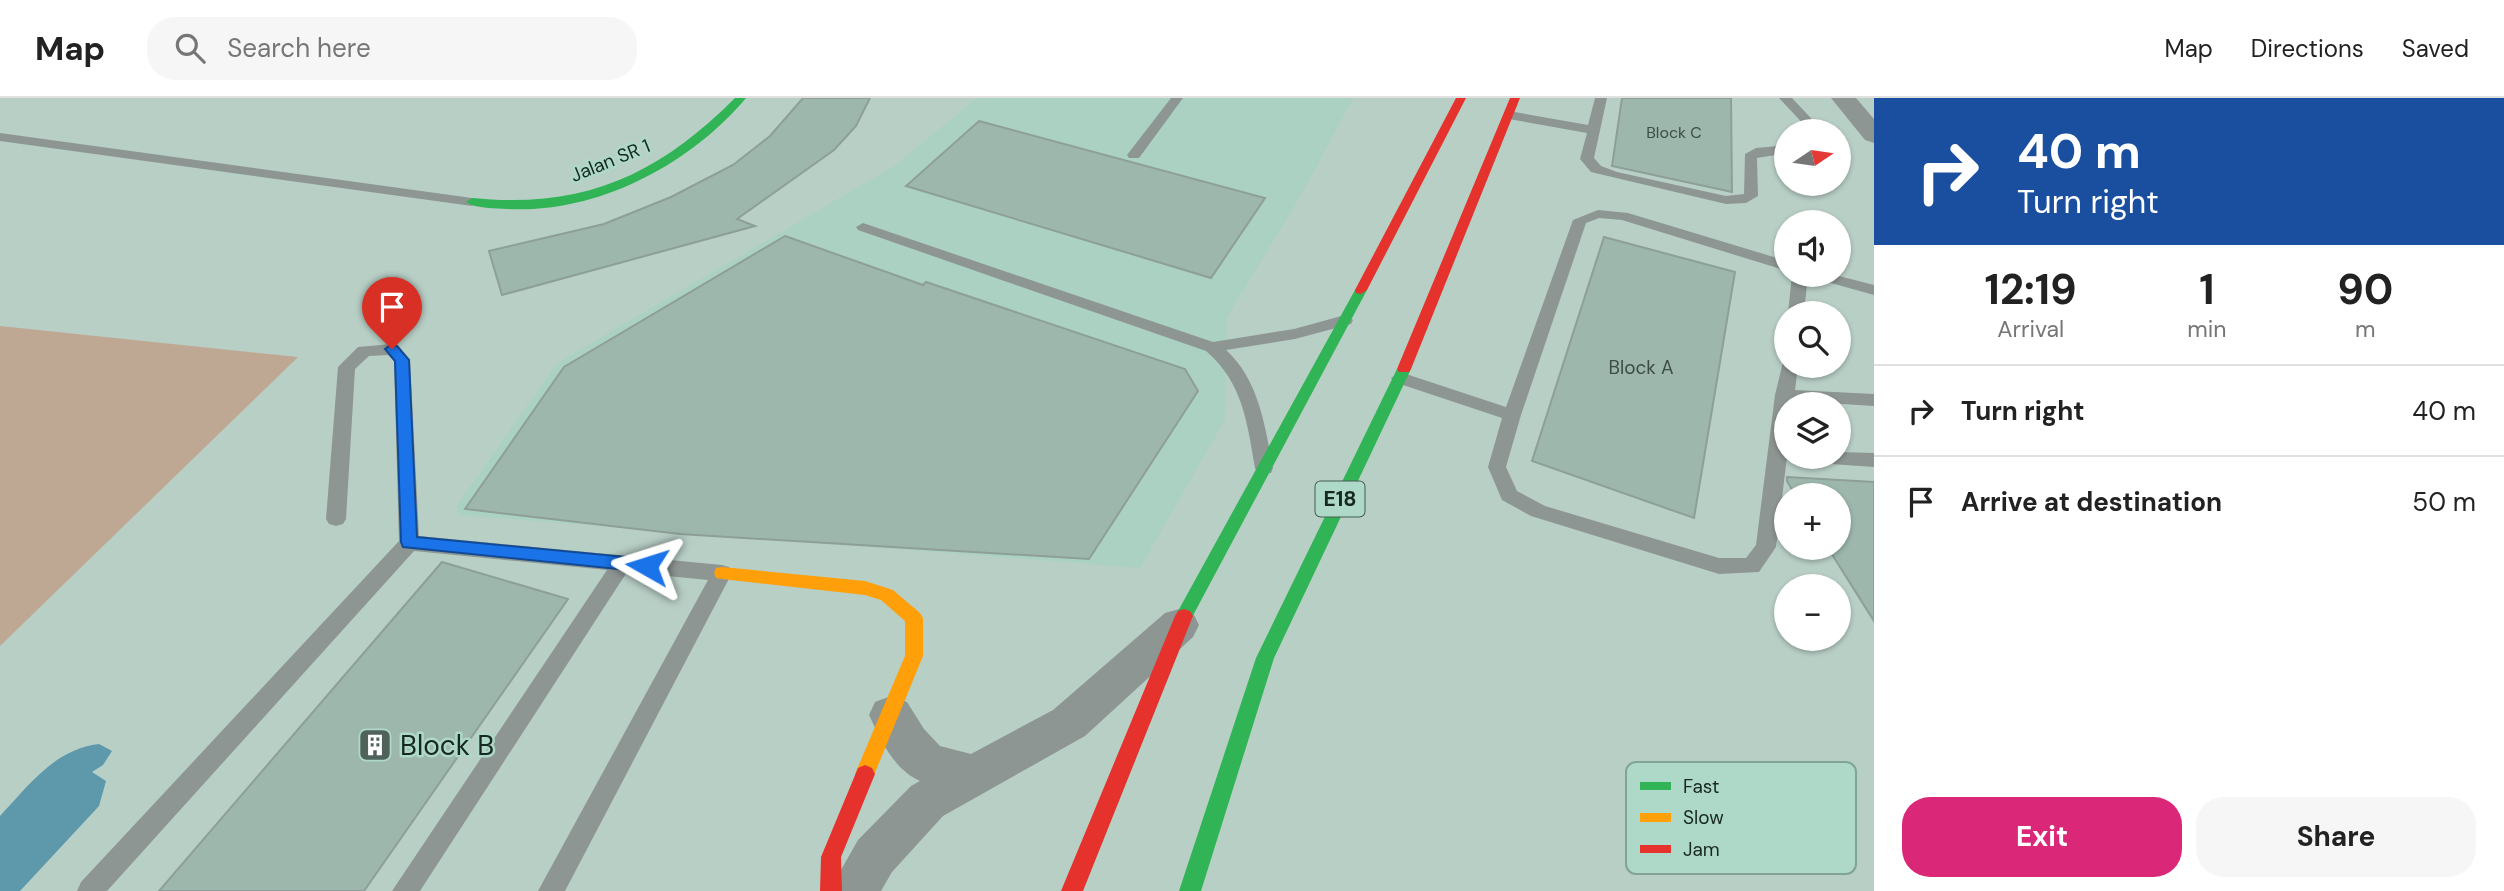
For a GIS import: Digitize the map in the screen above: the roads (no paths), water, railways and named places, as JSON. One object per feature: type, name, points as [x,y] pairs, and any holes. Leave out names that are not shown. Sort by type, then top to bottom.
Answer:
[{"type":"main road","name":"Jalan SR 1","points":[[472,202],[545,204],[583,196],[661,163],[726,117],[741,98]]},
{"type":"main road","points":[[1072,891],[1179,625],[1345,320],[1461,98]]},
{"type":"main road","name":"E18","points":[[1190,891],[1265,658],[1400,379],[1515,98]]},
{"type":"main road","points":[[722,573],[865,587],[887,594],[914,618],[914,656],[831,858],[831,891]]},
{"type":"street","points":[[1843,98],[1874,135]]},
{"type":"street","points":[[854,891],[875,856],[927,801],[1069,723],[1179,625]]},
{"type":"street","points":[[891,715],[911,751],[941,771],[977,775]]},
{"type":"lane","points":[[1134,155],[1177,98]]},
{"type":"lane","points":[[1601,98],[1587,159],[1597,169],[1613,175],[1726,200],[1741,200],[1751,196],[1750,157],[1756,152],[1774,150]]},
{"type":"lane","points":[[1785,98],[1805,119]]},
{"type":"lane","points":[[1509,115],[1594,130]]},
{"type":"lane","points":[[0,137],[472,202]]},
{"type":"lane","points":[[1774,262],[1623,216],[1598,214],[1580,220],[1512,415],[1497,467],[1509,495],[1538,511],[1719,566],[1752,566],[1766,547],[1780,469]]},
{"type":"lane","points":[[863,227],[1212,346],[1295,334],[1345,320]]},
{"type":"lane","points":[[1851,284],[1874,290]]},
{"type":"lane","points":[[1212,346],[1235,370],[1246,396],[1254,418],[1264,469]]},
{"type":"lane","points":[[90,891],[409,542],[402,360],[392,349],[364,351],[347,367],[336,519]]},
{"type":"lane","points":[[1400,379],[1512,415]]},
{"type":"lane","points":[[1851,399],[1874,400]]},
{"type":"lane","points":[[1851,459],[1874,460]]},
{"type":"lane","points":[[409,542],[722,573],[551,891]]},
{"type":"lane","points":[[405,891],[622,563]]},
{"type":"water","points":[[99,744],[112,751],[103,765],[92,772],[106,781],[99,806],[20,891],[0,891],[0,816],[32,781],[56,761],[83,747]]},
{"type":"place","name":"Block B","points":[[375,745]]}]
